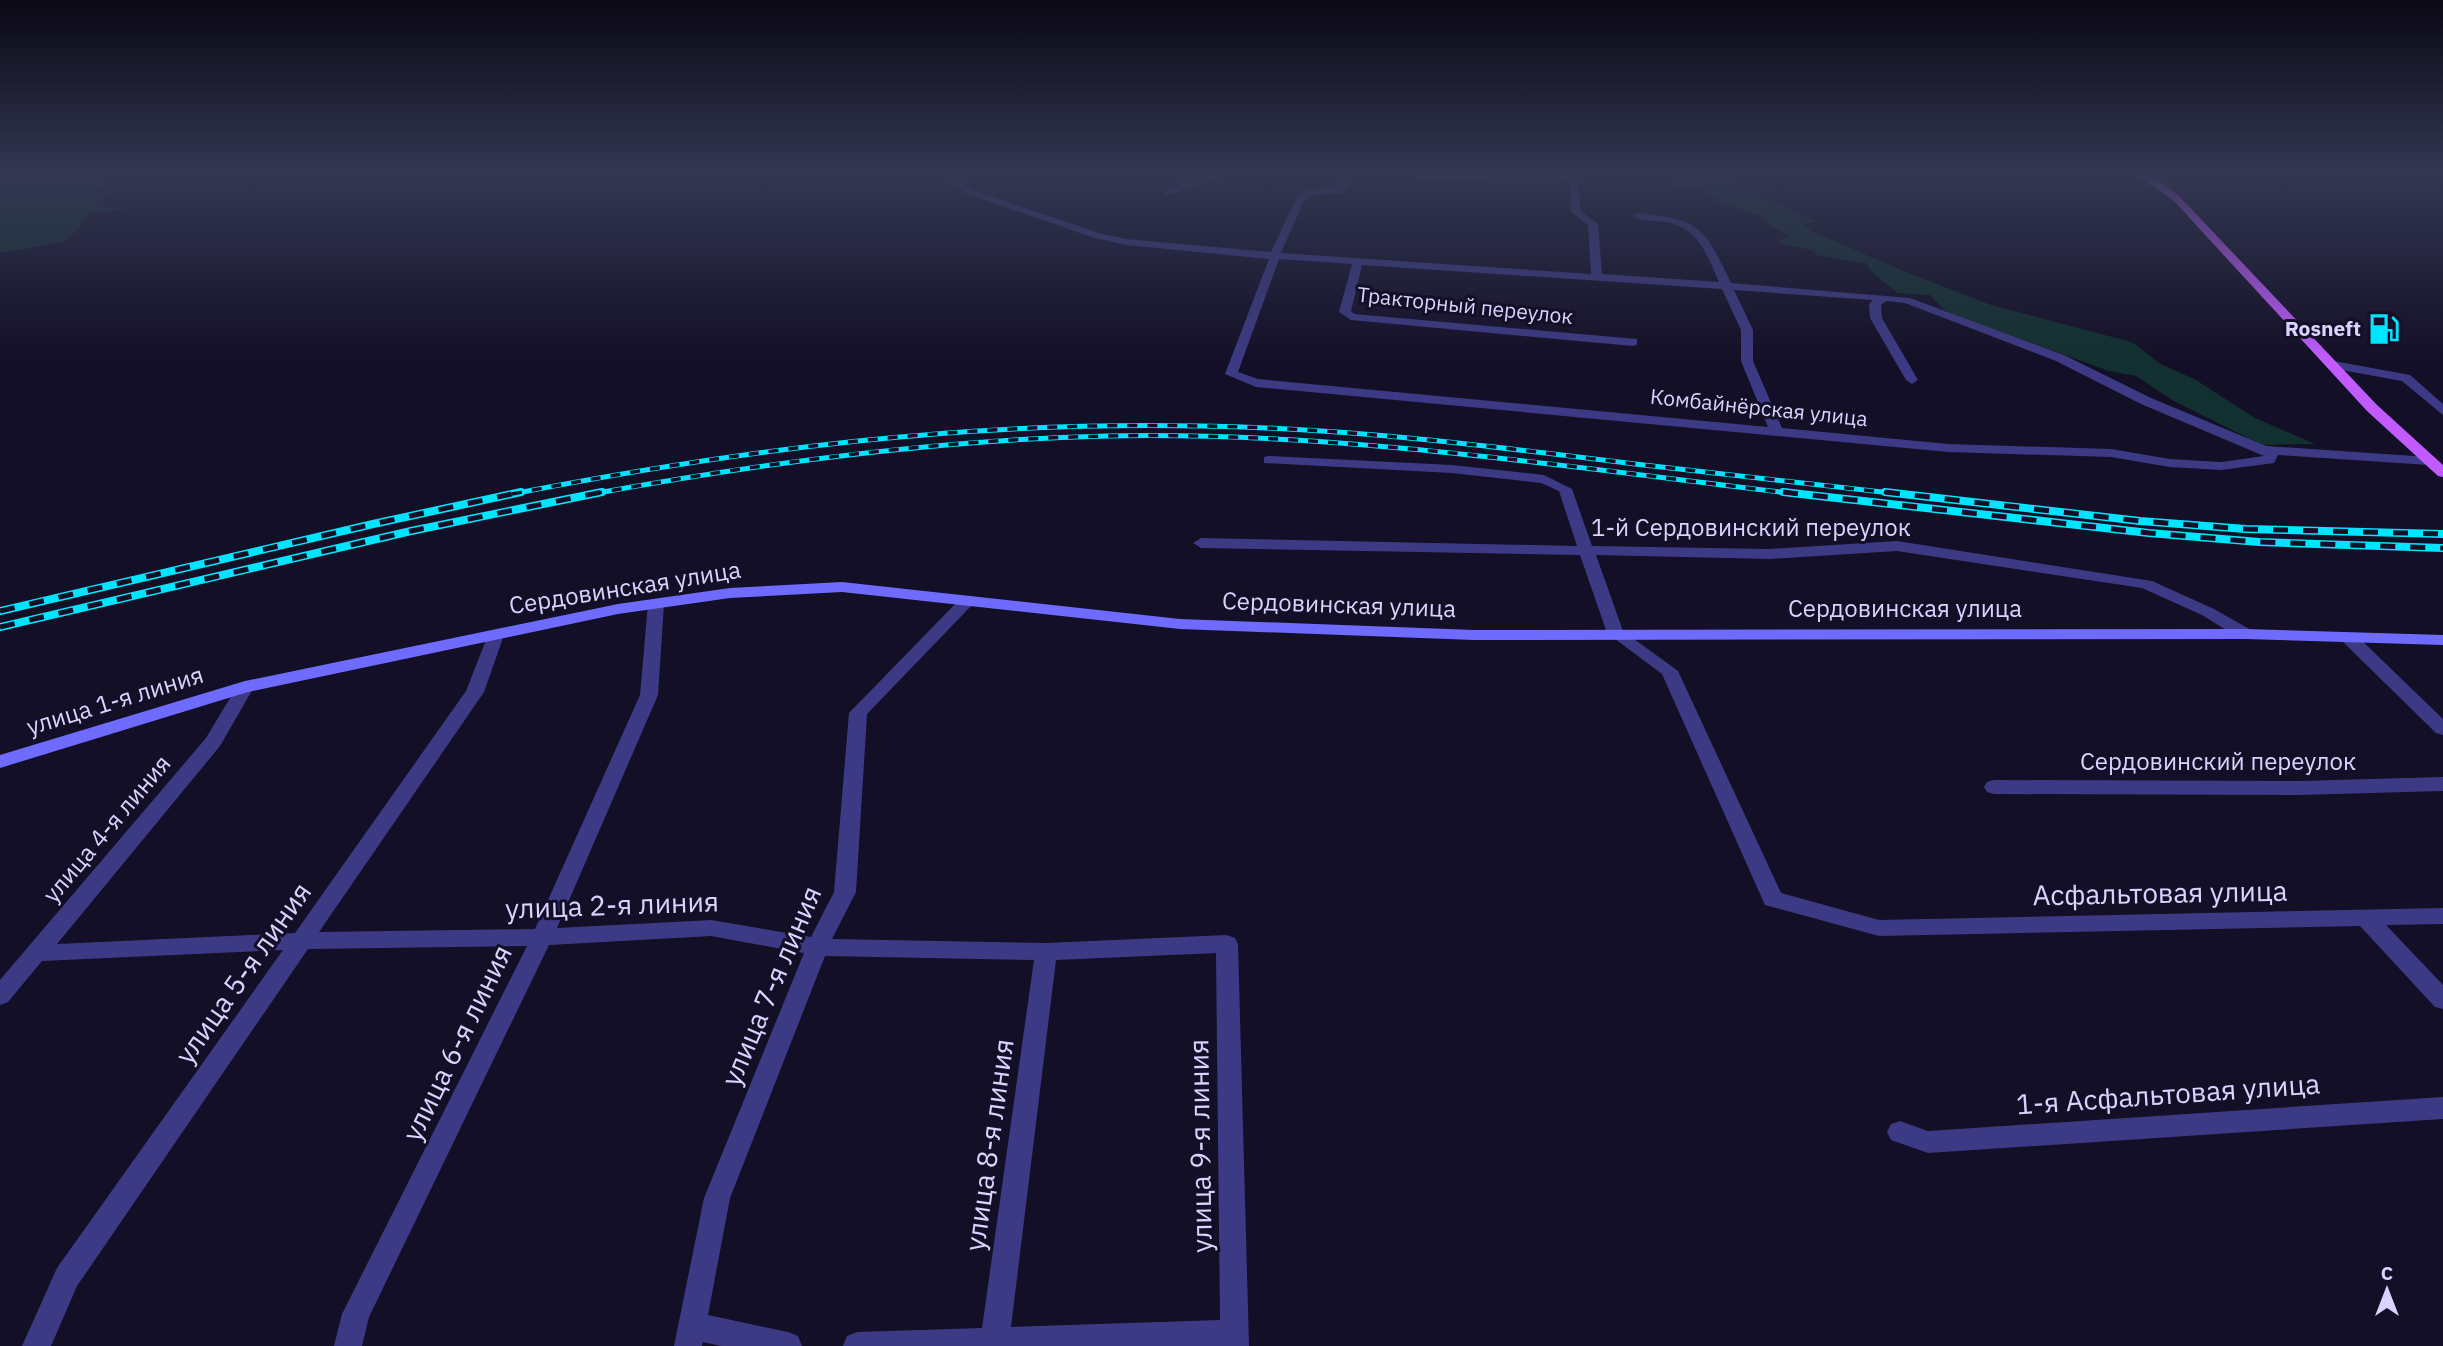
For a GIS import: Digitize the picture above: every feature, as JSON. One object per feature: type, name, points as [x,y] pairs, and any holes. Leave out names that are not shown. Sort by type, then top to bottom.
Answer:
[{"type":"main road","points":[[2213,237],[2372,408],[2443,473]]},
{"type":"street","points":[[1103,237],[1126,242],[1275,256],[1906,300],[2060,358],[2146,401],[2264,450],[2429,461]]},
{"type":"street","points":[[1275,256],[1283,237]]},
{"type":"street","points":[[1594,237],[1597,277]]},
{"type":"street","points":[[1702,237],[1747,330],[1747,361],[1776,430]]},
{"type":"street","name":"Комбайнёрская улица","points":[[1275,256],[1231,374],[1256,383],[1948,448],[2111,453],[2199,465],[2236,466],[2269,460],[2271,455],[2264,450]]},
{"type":"street","name":"Тракторный переулок","points":[[1358,261],[1345,312],[1351,317],[1633,342]]},
{"type":"street","points":[[1884,298],[1875,304],[1876,318],[1912,380]]},
{"type":"street","points":[[2334,365],[2406,378],[2443,411]]},
{"type":"street","points":[[1269,460],[1452,469],[1544,479],[1565,489],[1615,633]]},
{"type":"street","name":"1-й Сердовинский переулок","points":[[1200,543],[1769,554],[1897,546],[2146,584],[2208,612],[2245,634]]},
{"type":"street","name":"Сердовинская улица","points":[[245,687],[656,604],[730,593],[842,587],[1180,624],[1474,635],[2245,634],[2443,640]]},
{"type":"street","name":"улица 7-я линия","points":[[690,1336],[717,1198],[817,947],[845,891],[858,713],[967,601]]},
{"type":"street","name":"улица 6-я линия","points":[[348,1346],[356,1314],[542,937],[649,695],[656,604]]},
{"type":"street","name":"Асфальтовая улица","points":[[1615,633],[1669,671],[1773,899],[1879,928],[2443,916]]},
{"type":"street","name":"улица 5-я линия","points":[[36,1346],[67,1277],[475,692],[496,635]]},
{"type":"street","points":[[2349,638],[2443,729]]},
{"type":"street","name":"улица 1-я линия","points":[[0,762],[245,687]]},
{"type":"street","name":"улица 4-я линия","points":[[0,996],[214,742],[245,687]]},
{"type":"street","name":"Сердовинский переулок","points":[[1994,787],[2299,788],[2443,784]]},
{"type":"street","points":[[2366,918],[2443,1000]]},
{"type":"street","name":"улица 2-я линия","points":[[38,953],[301,941],[542,937],[711,928],[817,947],[1046,952],[1227,944]]},
{"type":"street","name":"улица 9-я линия","points":[[1227,944],[1235,1340]]},
{"type":"street","name":"улица 8-я линия","points":[[994,1343],[1046,952]]},
{"type":"street","name":"1-я Асфальтовая улица","points":[[1900,1132],[1928,1142],[2443,1108]]},
{"type":"street","points":[[690,1336],[788,1346]]},
{"type":"street","points":[[857,1346],[1235,1340]]},
{"type":"green space","points":[[0,237],[69,237],[63,242],[0,253]]},
{"type":"green space","points":[[1788,237],[1824,237],[1991,305],[2135,344],[2159,363],[2196,380],[2255,418],[2315,444],[2262,445],[2172,400],[2136,376],[2109,371],[1958,316],[1944,310],[1930,295],[1897,293],[1872,272],[1867,264],[1816,255],[1814,251],[1780,243],[1778,240]]},
{"type":"railway","points":[[512,494],[685,464],[856,441],[941,433],[1114,426],[1256,427],[1365,434],[1900,494]]},
{"type":"railway","points":[[593,494],[720,472],[912,448],[1041,438],[1193,436],[1279,439],[1452,453],[1797,494]]},
{"type":"railway","points":[[0,611],[521,492]]},
{"type":"railway","points":[[593,494],[602,492]]},
{"type":"railway","points":[[1783,492],[2149,533],[2259,542],[2443,548]]},
{"type":"railway","points":[[1885,492],[2140,521],[2246,529],[2443,534]]},
{"type":"railway","points":[[0,627],[411,531],[593,494]]},
{"type":"place","name":"Rosneft","points":[[2384,329]]}]
